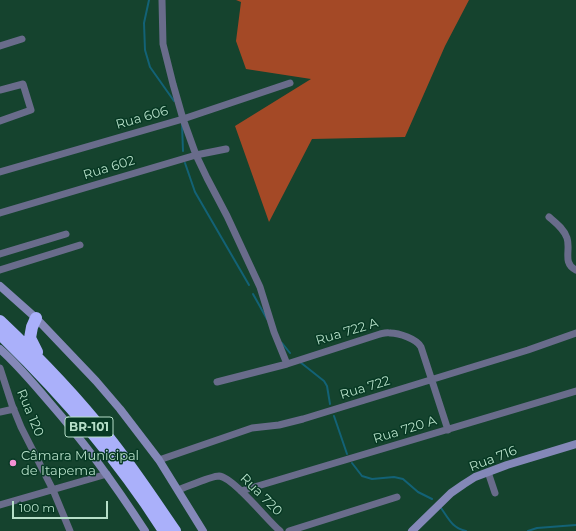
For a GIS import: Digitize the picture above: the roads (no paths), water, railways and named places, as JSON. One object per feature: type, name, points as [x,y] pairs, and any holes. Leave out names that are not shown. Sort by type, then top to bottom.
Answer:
[{"type":"highway","points":[[36,318],[30,338],[42,362]]},
{"type":"highway","name":"BR-101","points":[[0,321],[42,362],[108,437],[175,531]]},
{"type":"highway","name":"BR-101","points":[[0,334],[93,432],[130,481],[164,531]]},
{"type":"main road","points":[[0,286],[36,318],[96,381],[120,409],[159,460],[203,531]]},
{"type":"main road","points":[[0,349],[4,356],[36,386],[54,407],[107,474],[145,531]]},
{"type":"main road","name":"Rua 716","points":[[412,531],[455,490],[475,477],[507,465],[576,444]]},
{"type":"street","points":[[162,0],[163,44],[183,119],[196,155],[227,216],[260,287],[274,332],[287,364]]},
{"type":"street","points":[[0,46],[22,39]]},
{"type":"street","name":"Rua 606","points":[[0,172],[183,119],[290,83]]},
{"type":"street","points":[[0,90],[22,84],[31,110],[0,121]]},
{"type":"street","name":"Rua 602","points":[[0,213],[196,155],[226,149]]},
{"type":"street","points":[[549,217],[566,235],[568,243],[568,259],[570,266],[576,270]]},
{"type":"street","points":[[0,254],[66,234]]},
{"type":"street","points":[[0,270],[80,245]]},
{"type":"street","name":"Rua 722 A","points":[[217,382],[287,364],[380,334],[391,332],[396,333],[414,339],[420,344],[448,430]]},
{"type":"street","name":"Rua 722","points":[[159,460],[252,428],[291,422],[432,380],[528,350],[576,333]]},
{"type":"street","name":"Rua 120","points":[[0,368],[21,427],[53,490],[70,531]]},
{"type":"street","name":"Rua 720 A","points":[[241,491],[576,391]]},
{"type":"street","points":[[0,412],[14,409]]},
{"type":"street","points":[[488,472],[495,493]]},
{"type":"street","points":[[0,505],[107,474]]},
{"type":"street","name":"Rua 720","points":[[178,490],[215,477],[219,476],[225,478],[241,491],[280,531]]},
{"type":"street","name":"Rua 720","points":[[289,531],[397,497]]},
{"type":"waterway","points":[[149,0],[144,23],[145,50],[150,67],[174,101]]},
{"type":"waterway","points":[[182,124],[183,151]]},
{"type":"waterway","points":[[185,163],[195,192],[249,285]]},
{"type":"waterway","points":[[253,294],[267,319]]},
{"type":"waterway","points":[[282,343],[290,353]]},
{"type":"waterway","points":[[300,362],[324,381],[327,386],[330,404]]},
{"type":"waterway","points":[[334,416],[347,454]]},
{"type":"waterway","points":[[352,463],[362,476],[372,479],[394,477],[403,479],[418,492],[432,499]]},
{"type":"waterway","points":[[441,508],[457,528],[466,531]]},
{"type":"waterway","points":[[528,531],[537,528],[576,525]]},
{"type":"place","name":"Câmara Municipal de Itapema","points":[[13,463]]}]
